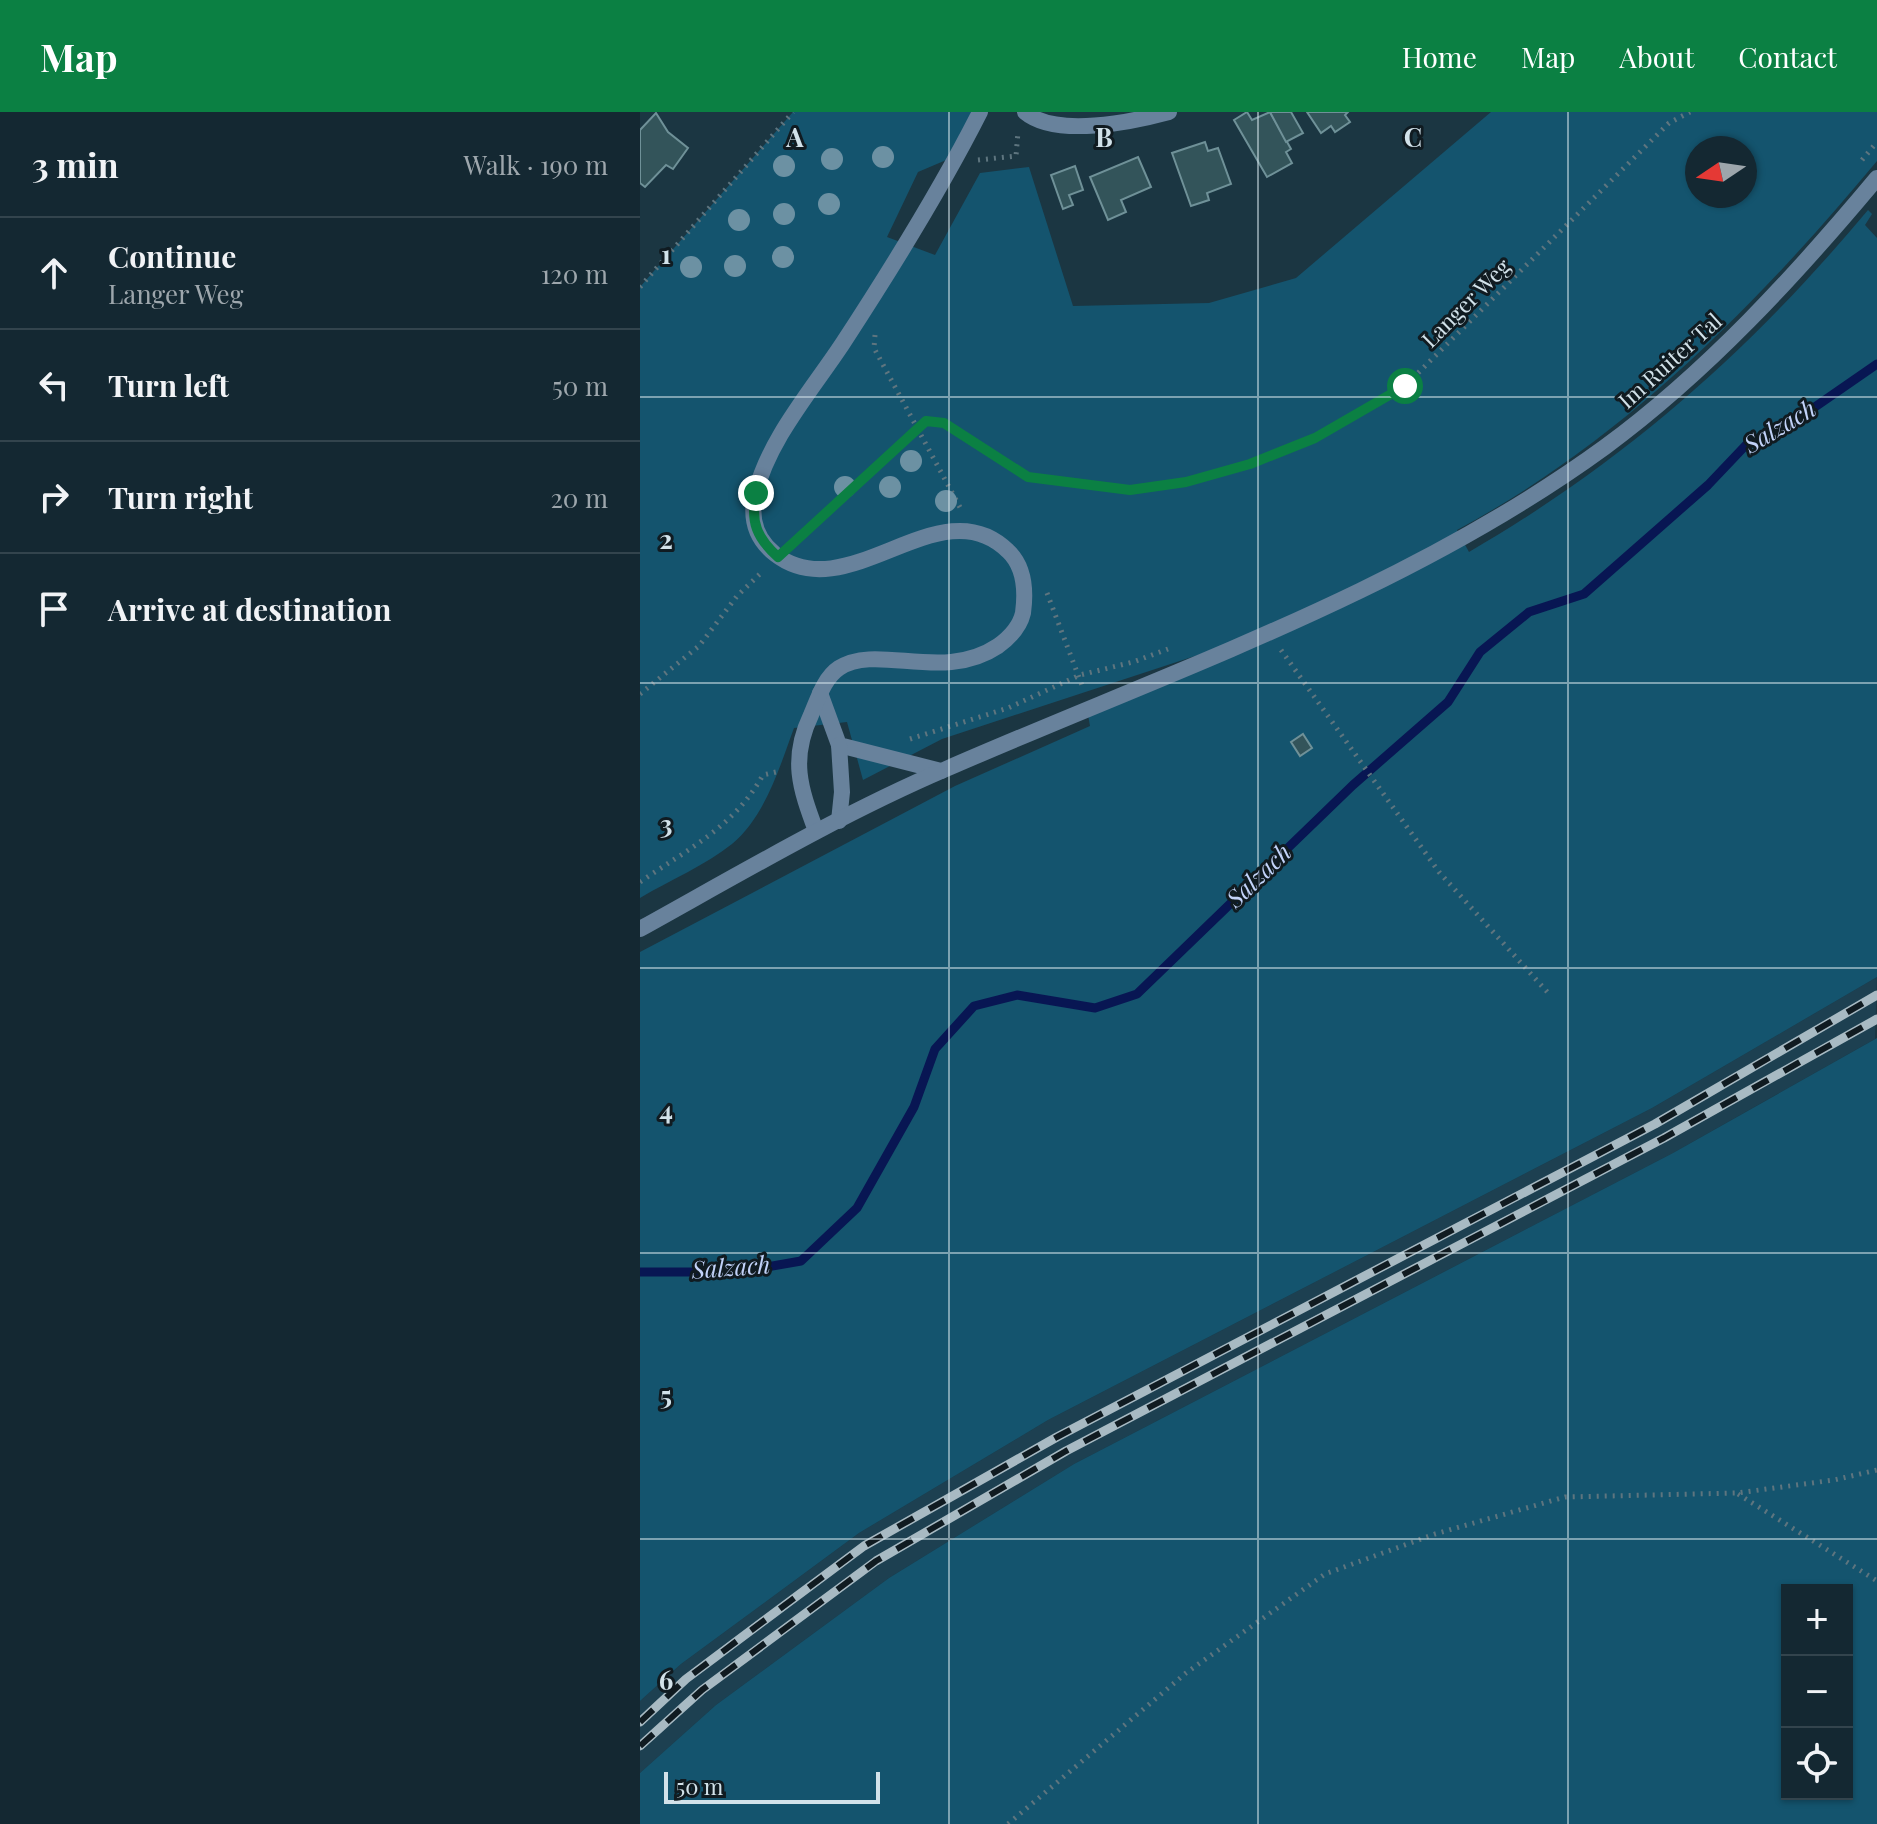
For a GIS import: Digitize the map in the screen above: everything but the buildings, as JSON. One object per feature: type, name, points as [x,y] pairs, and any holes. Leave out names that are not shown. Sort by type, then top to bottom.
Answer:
[{"type":"street","points":[[816,831],[797,767],[804,728],[829,677],[848,664],[870,660],[961,663],[982,656],[1006,641],[1021,621],[1025,597],[1023,574],[1015,557],[996,539],[978,530],[953,531],[859,563],[825,570],[804,569],[778,557],[759,541],[754,523],[753,506],[762,472],[907,242],[980,112]]},
{"type":"street","points":[[1026,113],[1034,120],[1074,126],[1144,119],[1169,112]]},
{"type":"street","name":"Im Ruiter Tal","points":[[640,929],[816,831],[941,771],[1346,599],[1462,540],[1597,453],[1662,400],[1776,291],[1877,178]]},
{"type":"street","points":[[820,693],[839,745],[842,792],[839,821]]},
{"type":"street","points":[[839,745],[941,771]]},
{"type":"path","points":[[640,287],[793,112]]},
{"type":"path","name":"Langer Weg","points":[[918,428],[926,421],[944,423],[1028,477],[1130,490],[1186,482],[1289,449],[1315,438],[1405,386],[1669,123],[1690,112]]},
{"type":"path","points":[[970,168],[975,160],[1016,156],[1017,135],[1026,113]]},
{"type":"path","points":[[1858,164],[1877,142]]},
{"type":"path","points":[[874,337],[874,348],[964,515]]},
{"type":"path","points":[[640,694],[699,646],[737,596],[918,428]]},
{"type":"path","points":[[1055,614],[1080,675],[1133,662],[1175,646]]},
{"type":"path","points":[[1271,632],[1292,669],[1439,872],[1550,995]]},
{"type":"path","points":[[1008,1824],[1186,1673],[1325,1574],[1435,1534],[1565,1497],[1737,1493],[1834,1480],[1877,1470]]},
{"type":"path","points":[[1737,1493],[1877,1581]]},
{"type":"shaded area","points":[[793,112],[980,112],[958,155],[918,172],[887,237],[935,255],[980,173],[1029,167],[1073,306],[1209,303],[1296,278],[1491,112],[1877,112],[1877,161],[1784,267],[1735,317],[1632,412],[1576,455],[1457,530],[1469,552],[1527,517],[1634,440],[1732,355],[1779,310],[1868,210],[1872,214],[1865,225],[1877,238],[1877,977],[1652,1108],[1048,1420],[859,1533],[681,1664],[640,1701],[640,952],[955,786],[1090,726],[1087,709],[1259,635],[942,739],[863,780],[847,722],[794,728],[770,790],[744,833],[711,859],[640,898],[640,287]]},
{"type":"shaded area","points":[[1877,977],[1875,1039],[1673,1153],[1074,1464],[889,1578],[716,1705],[640,1773],[640,1701],[681,1664],[859,1533],[1048,1420],[1652,1108]]},
{"type":"shaded area","points":[[1877,1038],[1877,1824],[640,1824],[640,1773],[716,1705],[889,1578],[1074,1464],[1673,1153]]},
{"type":"waterway","name":"Salzach","points":[[640,1272],[738,1272],[801,1261],[857,1208],[914,1107],[935,1049],[974,1006],[1017,995],[1095,1008],[1137,994],[1353,785],[1448,702],[1480,652],[1529,612],[1584,594],[1708,485],[1746,445],[1812,409],[1877,364]]},
{"type":"railway","points":[[640,1722],[686,1679],[864,1546],[1057,1437],[1655,1124],[1877,995]]},
{"type":"railway","points":[[640,1746],[702,1690],[876,1561],[1066,1451],[1664,1138],[1877,1019]]},
{"type":"route","points":[[756,493],[754,523],[759,541],[778,557],[926,421],[944,423],[1028,477],[1130,490],[1186,482],[1250,464],[1315,438],[1405,386]]}]
